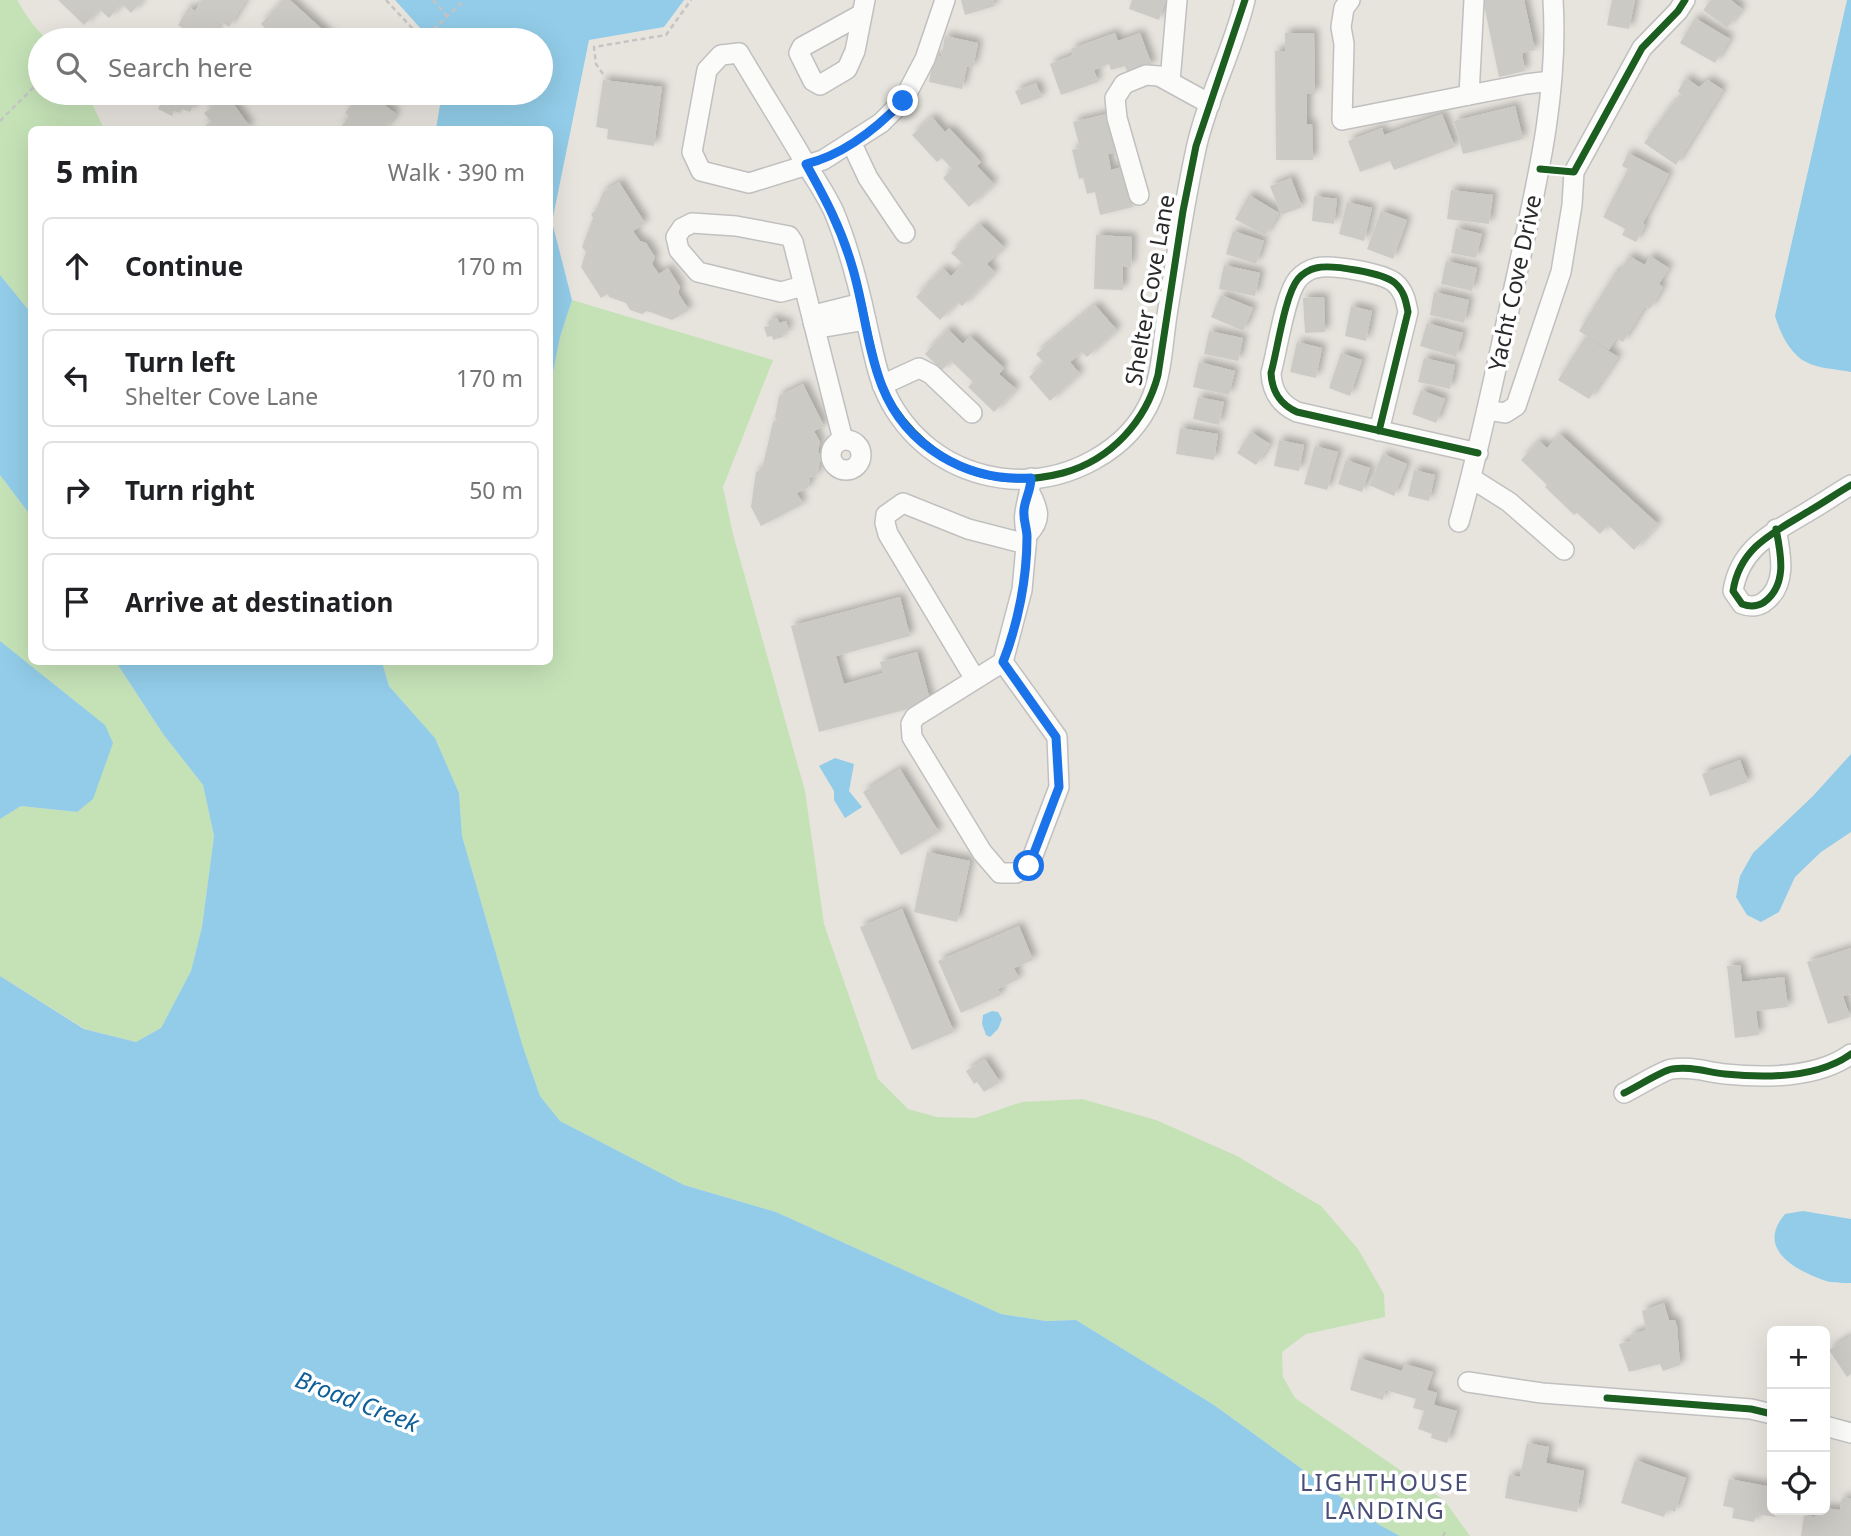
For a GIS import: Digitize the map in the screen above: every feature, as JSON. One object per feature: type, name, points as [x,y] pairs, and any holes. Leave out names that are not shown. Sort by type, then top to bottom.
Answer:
[{"type":"street","points":[[806,164],[823,160],[881,123],[903,101],[925,59],[945,0]]},
{"type":"street","points":[[1170,82],[1177,0]]},
{"type":"street","name":"Shelter Cove Lane","points":[[806,164],[748,183],[701,171],[692,152],[707,70],[721,55],[739,53],[806,164],[833,212],[864,311],[882,385],[904,422],[944,459],[982,475],[1031,486],[1085,466],[1118,443],[1139,421],[1158,375],[1183,211],[1196,146],[1245,0]]},
{"type":"street","points":[[1351,0],[1357,9],[1355,23],[1344,44],[1342,120],[1526,83],[1551,81]]},
{"type":"street","points":[[1469,95],[1474,0]]},
{"type":"street","name":"Yacht Cove Drive","points":[[1459,522],[1478,453],[1546,137],[1555,28],[1553,0]]},
{"type":"street","points":[[1487,410],[1505,413],[1516,406],[1560,272],[1573,205],[1574,172],[1643,48],[1685,0]]},
{"type":"street","points":[[1139,195],[1115,98],[1124,84],[1146,75],[1159,76],[1210,104]]},
{"type":"street","points":[[851,142],[868,178],[905,233]]},
{"type":"street","points":[[1540,169],[1574,172]]},
{"type":"street","points":[[803,286],[781,292],[698,272],[679,250],[676,237],[682,228],[692,223],[737,226],[789,236],[793,242],[843,440]]},
{"type":"street","points":[[1379,431],[1408,312],[1406,298],[1398,285],[1385,277],[1327,267],[1314,268],[1301,276],[1292,288],[1271,373],[1272,386],[1284,404],[1297,412],[1379,431],[1478,453]]},
{"type":"street","points":[[813,322],[825,327],[864,311]]},
{"type":"street","points":[[882,385],[919,368],[931,373],[972,413]]},
{"type":"street","points":[[1471,478],[1509,502],[1564,550]]},
{"type":"street","points":[[1776,529],[1851,485]]},
{"type":"street","points":[[1003,662],[1056,737],[1059,758],[1059,787],[1029,866],[1016,873],[1000,873],[991,866],[912,737],[911,724],[915,717],[1003,662],[1019,601],[1027,539],[1024,507],[1031,486]]},
{"type":"street","points":[[975,679],[888,534],[886,515],[903,503],[968,529],[1027,539]]},
{"type":"street","points":[[1624,1093],[1667,1069],[1687,1067],[1725,1074],[1779,1077],[1813,1070],[1851,1054]]},
{"type":"street","points":[[1468,1382],[1542,1393],[1751,1409],[1767,1413]]},
{"type":"street","points":[[1830,1427],[1851,1433]]},
{"type":"path","points":[[386,0],[412,28]]},
{"type":"path","points":[[433,0],[447,16]]},
{"type":"path","points":[[434,28],[465,0]]},
{"type":"path","points":[[603,74],[596,64],[594,47],[666,35],[691,0]]},
{"type":"path","points":[[0,121],[28,93]]},
{"type":"path","points":[[1443,1536],[1445,1531]]},
{"type":"green space","points":[[0,0],[17,0],[36,28],[28,28],[28,105],[93,105],[103,126],[28,126],[28,309],[0,275]]},
{"type":"green space","points":[[572,300],[773,360],[723,487],[733,534],[805,791],[824,924],[878,1079],[908,1109],[937,1117],[975,1118],[1022,1102],[1082,1099],[1156,1120],[1237,1156],[1321,1206],[1358,1249],[1384,1294],[1385,1317],[1306,1334],[1282,1352],[1283,1377],[1295,1398],[1444,1500],[1470,1536],[1400,1536],[1378,1524],[1214,1405],[1076,1320],[1046,1321],[1001,1314],[776,1212],[684,1185],[560,1121],[540,1096],[523,1047],[462,836],[459,793],[435,738],[389,686],[383,665],[553,665],[553,373],[560,337]]},
{"type":"green space","points":[[0,475],[28,512],[28,663],[0,641]]},
{"type":"green space","points":[[30,665],[118,665],[163,734],[203,785],[214,836],[202,927],[191,971],[161,1028],[136,1042],[85,1029],[0,976],[0,819],[21,806],[77,812],[105,725]]},
{"type":"water","points":[[395,0],[684,0],[664,27],[589,40],[553,217],[553,126],[436,126],[440,105],[553,105],[553,28],[420,28]]},
{"type":"water","points":[[1847,0],[1851,0],[1851,372],[1816,366],[1800,358],[1786,342],[1775,316]]},
{"type":"water","points":[[553,226],[572,300],[560,337],[553,373]]},
{"type":"water","points":[[0,275],[28,309],[28,512],[0,475]]},
{"type":"water","points":[[0,641],[105,725],[113,743],[93,799],[77,812],[21,806],[0,819]]},
{"type":"water","name":"Broad Creek","points":[[118,665],[383,665],[389,686],[435,738],[459,793],[462,836],[523,1047],[540,1096],[560,1121],[684,1185],[776,1212],[1001,1314],[1046,1321],[1076,1320],[1214,1405],[1378,1524],[1400,1536],[0,1536],[0,976],[84,1029],[136,1042],[161,1028],[191,971],[202,927],[214,836],[203,785],[163,734]]},
{"type":"water","points":[[1851,754],[1851,832],[1821,852],[1795,877],[1779,912],[1761,922],[1747,915],[1736,897],[1740,876],[1753,853],[1813,796]]},
{"type":"water","points":[[835,758],[854,764],[849,791],[862,807],[845,818],[834,800],[834,791],[819,766]]},
{"type":"water","points":[[992,1011],[998,1012],[1002,1019],[998,1029],[990,1037],[986,1035],[982,1024],[983,1015]]},
{"type":"water","points":[[1803,1211],[1851,1219],[1851,1283],[1823,1280],[1800,1270],[1782,1256],[1776,1247],[1774,1237],[1777,1226],[1785,1214]]},
{"type":"building","points":[[58,0],[143,0],[131,13],[122,4],[109,18],[99,9],[84,25]]},
{"type":"building","points":[[202,0],[246,0],[229,27],[221,22],[217,28],[182,28],[178,25],[189,7],[195,11]]},
{"type":"building","points":[[283,0],[290,0],[321,28],[265,28],[261,24]]},
{"type":"building","points":[[961,0],[993,0],[995,6],[965,15]]},
{"type":"building","points":[[1132,0],[1166,0],[1159,20],[1129,9]]},
{"type":"building","points":[[1483,0],[1524,0],[1535,50],[1522,53],[1525,71],[1499,77]]},
{"type":"building","points":[[1612,0],[1635,0],[1629,29],[1607,25]]},
{"type":"building","points":[[1711,0],[1731,0],[1742,9],[1727,28],[1703,10]]},
{"type":"building","points":[[1695,18],[1730,39],[1715,63],[1680,43]]},
{"type":"building","points":[[1115,33],[1118,41],[1140,33],[1152,65],[1128,74],[1125,66],[1111,70],[1109,64],[1094,70],[1098,82],[1061,95],[1050,64],[1073,55],[1071,49]]},
{"type":"building","points":[[1285,33],[1314,33],[1315,94],[1307,94],[1307,124],[1312,124],[1313,160],[1276,160],[1275,51],[1285,51]]},
{"type":"building","points":[[945,36],[978,43],[973,68],[967,66],[962,89],[929,82],[934,56],[941,57]]},
{"type":"building","points":[[1686,78],[1699,87],[1708,80],[1723,90],[1676,165],[1644,143],[1671,105],[1682,97],[1678,91]]},
{"type":"building","points":[[603,80],[662,87],[654,146],[607,139],[608,129],[596,127]]},
{"type":"building","points":[[1036,83],[1042,97],[1021,105],[1015,91]]},
{"type":"building","points":[[160,105],[194,105],[190,112],[182,109],[180,113],[174,111],[172,116],[158,109]]},
{"type":"building","points":[[215,105],[234,105],[249,126],[205,126],[211,122],[204,113]]},
{"type":"building","points":[[351,105],[385,105],[396,114],[387,126],[342,126],[349,116],[345,113]]},
{"type":"building","points":[[1515,106],[1523,139],[1463,154],[1454,121]]},
{"type":"building","points":[[1107,114],[1116,152],[1108,154],[1111,170],[1122,167],[1133,207],[1100,215],[1095,192],[1087,194],[1083,178],[1079,179],[1072,150],[1080,148],[1073,122]]},
{"type":"building","points":[[1442,114],[1455,147],[1394,170],[1390,161],[1360,172],[1348,141],[1382,128],[1384,135]]},
{"type":"building","points":[[932,117],[945,132],[949,128],[981,162],[977,166],[994,184],[969,207],[943,178],[952,169],[942,158],[937,162],[912,135]]},
{"type":"building","points":[[1628,153],[1669,174],[1636,242],[1622,235],[1625,229],[1603,217],[1628,169],[1622,166]]},
{"type":"building","points":[[1291,178],[1302,207],[1281,215],[1270,186]]},
{"type":"building","points":[[619,182],[645,223],[633,231],[640,241],[646,243],[655,257],[652,264],[659,274],[668,268],[680,287],[678,293],[689,310],[672,320],[647,311],[642,314],[630,310],[626,303],[609,297],[608,294],[601,298],[581,267],[586,252],[582,247],[593,218],[591,214],[596,210],[603,192]]},
{"type":"building","points":[[1451,190],[1493,195],[1489,224],[1447,219]]},
{"type":"building","points":[[1249,195],[1279,213],[1265,236],[1235,219]]},
{"type":"building","points":[[1314,196],[1337,199],[1334,224],[1312,221]]},
{"type":"building","points":[[1347,202],[1372,208],[1364,241],[1339,234]]},
{"type":"building","points":[[1381,211],[1407,220],[1393,259],[1367,249]]},
{"type":"building","points":[[980,224],[1004,247],[987,264],[995,272],[962,306],[957,302],[940,320],[916,297],[943,268],[951,276],[963,264],[951,253]]},
{"type":"building","points":[[1456,228],[1482,234],[1476,258],[1451,253]]},
{"type":"building","points":[[1233,231],[1264,241],[1256,264],[1226,254]]},
{"type":"building","points":[[1096,235],[1132,237],[1131,267],[1123,266],[1123,290],[1094,289]]},
{"type":"building","points":[[1629,256],[1645,265],[1650,256],[1669,268],[1659,284],[1663,287],[1650,309],[1645,306],[1623,342],[1616,338],[1609,350],[1579,331],[1616,271],[1619,273]]},
{"type":"building","points":[[1446,261],[1477,268],[1472,291],[1441,284]]},
{"type":"building","points":[[1224,265],[1260,273],[1255,296],[1219,289]]},
{"type":"building","points":[[1434,292],[1469,300],[1464,323],[1430,315]]},
{"type":"building","points":[[1221,295],[1253,308],[1243,331],[1211,317]]},
{"type":"building","points":[[1324,297],[1325,332],[1305,333],[1303,298]]},
{"type":"building","points":[[1095,305],[1117,330],[1087,357],[1082,352],[1070,362],[1080,374],[1050,401],[1029,377],[1044,363],[1036,354]]},
{"type":"building","points":[[1351,306],[1372,311],[1366,341],[1345,336]]},
{"type":"building","points":[[777,318],[779,323],[786,321],[789,331],[782,333],[783,337],[773,340],[772,336],[767,337],[764,327],[769,326],[768,321]]},
{"type":"building","points":[[1427,323],[1463,333],[1456,357],[1420,346]]},
{"type":"building","points":[[948,329],[963,344],[970,336],[1004,368],[999,374],[1016,389],[994,412],[968,387],[973,382],[951,361],[942,370],[925,354]]},
{"type":"building","points":[[1209,331],[1243,338],[1238,361],[1204,354]]},
{"type":"building","points":[[1586,336],[1618,357],[1589,399],[1558,380]]},
{"type":"building","points":[[1297,342],[1322,348],[1316,378],[1290,372]]},
{"type":"building","points":[[1341,353],[1362,360],[1350,396],[1329,388]]},
{"type":"building","points":[[1424,358],[1455,365],[1450,389],[1418,382]]},
{"type":"building","points":[[1199,362],[1235,371],[1229,395],[1193,387]]},
{"type":"building","points":[[803,384],[824,426],[814,431],[820,442],[818,451],[821,457],[817,475],[810,478],[808,488],[797,493],[803,504],[761,526],[751,507],[756,472],[762,469],[773,422],[777,420],[775,417],[779,396]]},
{"type":"building","points":[[1421,390],[1445,399],[1436,423],[1412,414]]},
{"type":"building","points":[[1198,397],[1224,402],[1219,425],[1193,419]]},
{"type":"building","points":[[1180,428],[1218,434],[1214,460],[1176,454]]},
{"type":"building","points":[[1251,432],[1270,444],[1256,465],[1237,453]]},
{"type":"building","points":[[1560,434],[1658,524],[1634,550],[1608,525],[1600,534],[1577,513],[1574,515],[1521,460],[1539,441],[1547,448]]},
{"type":"building","points":[[1279,440],[1304,445],[1299,471],[1274,466]]},
{"type":"building","points":[[1315,446],[1338,452],[1327,490],[1304,484]]},
{"type":"building","points":[[1383,454],[1407,464],[1394,496],[1369,485]]},
{"type":"building","points":[[1346,460],[1370,468],[1362,492],[1338,484]]},
{"type":"building","points":[[1414,470],[1435,475],[1429,501],[1408,496]]},
{"type":"building","points":[[900,597],[910,636],[836,656],[844,684],[883,673],[880,662],[917,652],[931,703],[819,732],[791,626]]},
{"type":"building","points":[[1740,760],[1748,782],[1710,796],[1702,774]]},
{"type":"building","points":[[900,769],[939,832],[901,855],[863,792]]},
{"type":"building","points":[[927,852],[970,861],[957,922],[914,912]]},
{"type":"building","points":[[902,909],[954,1032],[912,1050],[860,927]]},
{"type":"building","points":[[1019,926],[1033,960],[1014,968],[1019,979],[998,989],[1001,995],[961,1013],[938,961]]},
{"type":"building","points":[[1851,948],[1851,994],[1843,996],[1850,1017],[1828,1024],[1807,962]]},
{"type":"building","points":[[1740,965],[1742,982],[1784,977],[1788,1007],[1756,1011],[1759,1035],[1735,1038],[1727,966]]},
{"type":"building","points":[[985,1059],[1000,1082],[984,1092],[977,1082],[974,1084],[966,1071]]},
{"type":"building","points":[[1664,1303],[1669,1320],[1675,1320],[1677,1326],[1680,1365],[1663,1371],[1660,1364],[1629,1372],[1619,1344],[1631,1341],[1630,1335],[1646,1330],[1642,1311]]},
{"type":"building","points":[[1851,1336],[1851,1374],[1847,1377],[1830,1352]]},
{"type":"building","points":[[1359,1358],[1402,1371],[1405,1364],[1433,1372],[1427,1390],[1437,1393],[1434,1405],[1457,1411],[1447,1443],[1431,1438],[1432,1434],[1418,1429],[1424,1411],[1413,1408],[1416,1399],[1385,1390],[1383,1400],[1350,1390]]},
{"type":"building","points":[[1527,1443],[1549,1447],[1546,1463],[1584,1471],[1577,1512],[1505,1498],[1509,1475],[1520,1477]]},
{"type":"building","points":[[1635,1460],[1686,1478],[1675,1512],[1667,1509],[1664,1517],[1621,1503]]},
{"type":"building","points":[[1729,1479],[1767,1486],[1767,1515],[1776,1515],[1775,1517],[1756,1514],[1754,1522],[1732,1518],[1734,1508],[1723,1506]]},
{"type":"building","points":[[1842,1498],[1851,1499],[1851,1536],[1801,1536],[1804,1516],[1830,1515],[1830,1509],[1840,1510]]},
{"type":"cycle path","points":[[806,164],[832,213],[848,251],[881,384],[903,421],[929,447],[946,459],[982,474],[1021,479],[1063,473],[1080,467],[1096,459],[1124,436],[1145,408],[1152,392],[1158,375],[1183,211],[1196,146],[1245,0]]},
{"type":"cycle path","points":[[1540,169],[1574,172],[1642,48],[1678,11],[1685,0]]},
{"type":"cycle path","points":[[1379,431],[1408,312],[1404,296],[1395,283],[1380,276],[1333,267],[1311,269],[1293,286],[1271,373],[1275,392],[1282,401],[1297,412],[1478,453]]},
{"type":"cycle path","points":[[1776,529],[1778,539],[1780,549],[1781,569],[1776,588],[1763,603],[1753,606],[1742,604],[1733,591],[1743,562],[1751,551],[1761,542],[1772,534],[1784,526],[1851,485]]},
{"type":"cycle path","points":[[1624,1093],[1672,1069],[1740,1075],[1790,1075],[1823,1068],[1851,1054]]},
{"type":"cycle path","points":[[1607,1398],[1751,1409],[1767,1413]]},
{"type":"district","name":"LIGHTHOUSE LANDING","points":[[1385,1497]]},
{"type":"route","points":[[903,101],[881,123],[823,160],[806,164],[833,212],[852,264],[878,374],[894,410],[928,447],[968,471],[1008,479],[1031,478],[1030,493],[1024,507],[1027,535],[1021,590],[1015,624],[1003,662],[1056,737],[1059,787],[1029,866]]}]
